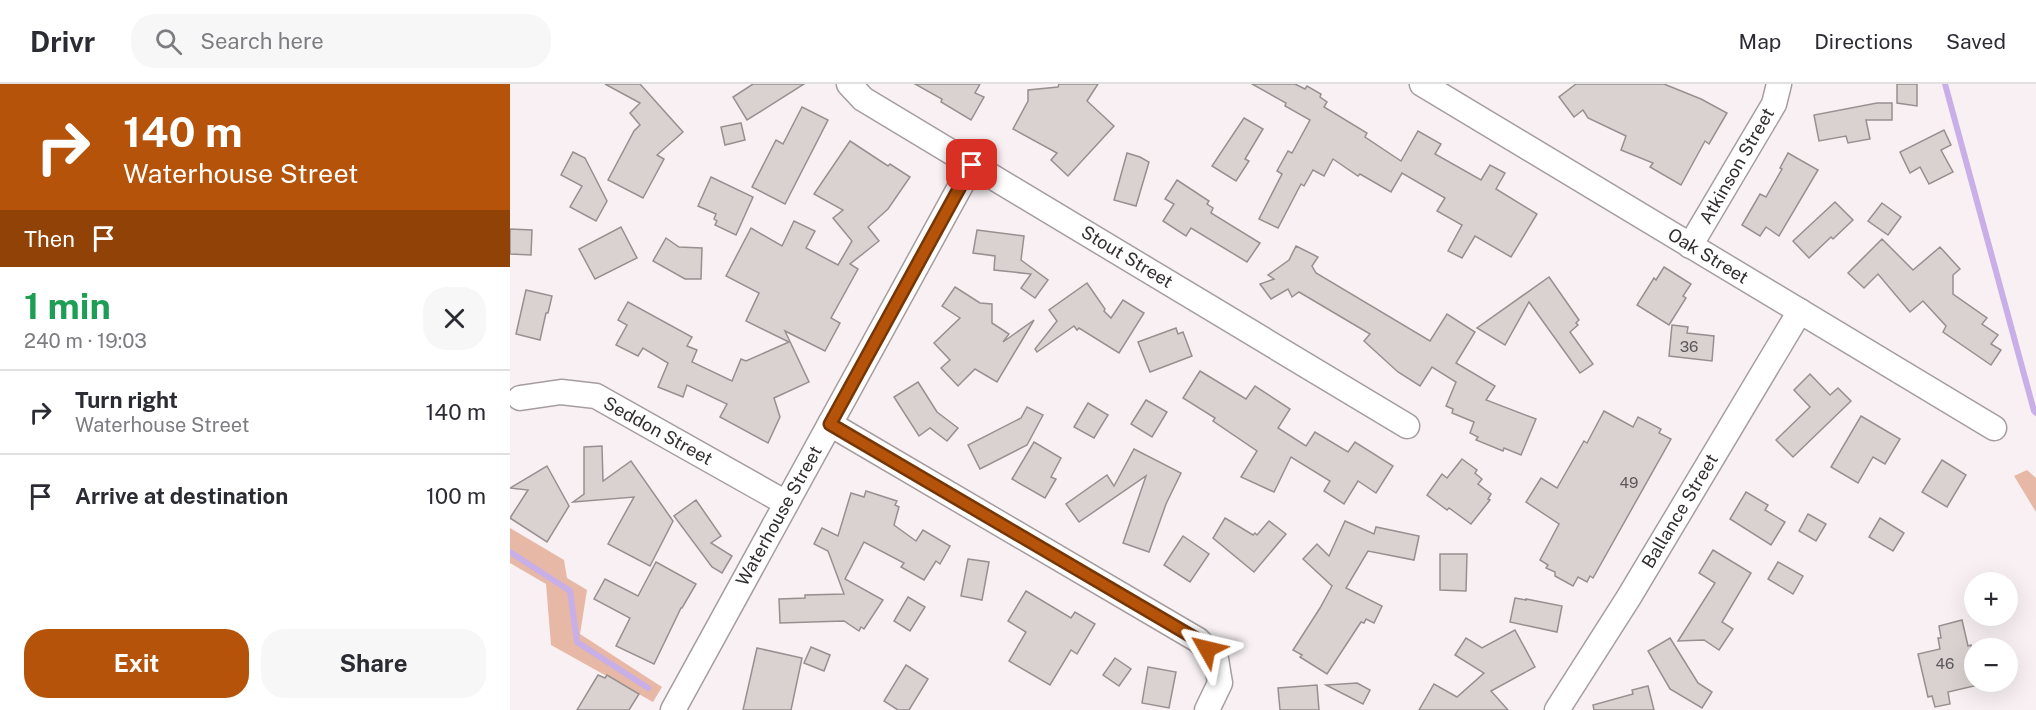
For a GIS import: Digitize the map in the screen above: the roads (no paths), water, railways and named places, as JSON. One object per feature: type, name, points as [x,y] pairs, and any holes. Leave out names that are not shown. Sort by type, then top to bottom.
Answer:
[{"type":"street","name":"Stout Street","points":[[849,84],[863,99],[1407,426]]},
{"type":"street","name":"Oak Street","points":[[1422,84],[1994,428]]},
{"type":"street","name":"Atkinson Street","points":[[1690,246],[1774,104],[1779,84]]},
{"type":"street","name":"Waterhouse Street","points":[[674,710],[972,165]]},
{"type":"street","name":"Ballance Street","points":[[1557,710],[1629,597],[1800,311]]},
{"type":"street","name":"Seddon Street","points":[[520,398],[561,392],[596,396],[786,503]]},
{"type":"street","points":[[830,424],[1198,640],[1216,659],[1220,683],[1207,710]]},
{"type":"waterway","points":[[1945,84],[2036,413]]},
{"type":"waterway","points":[[510,552],[570,591],[577,642],[648,688]]}]
